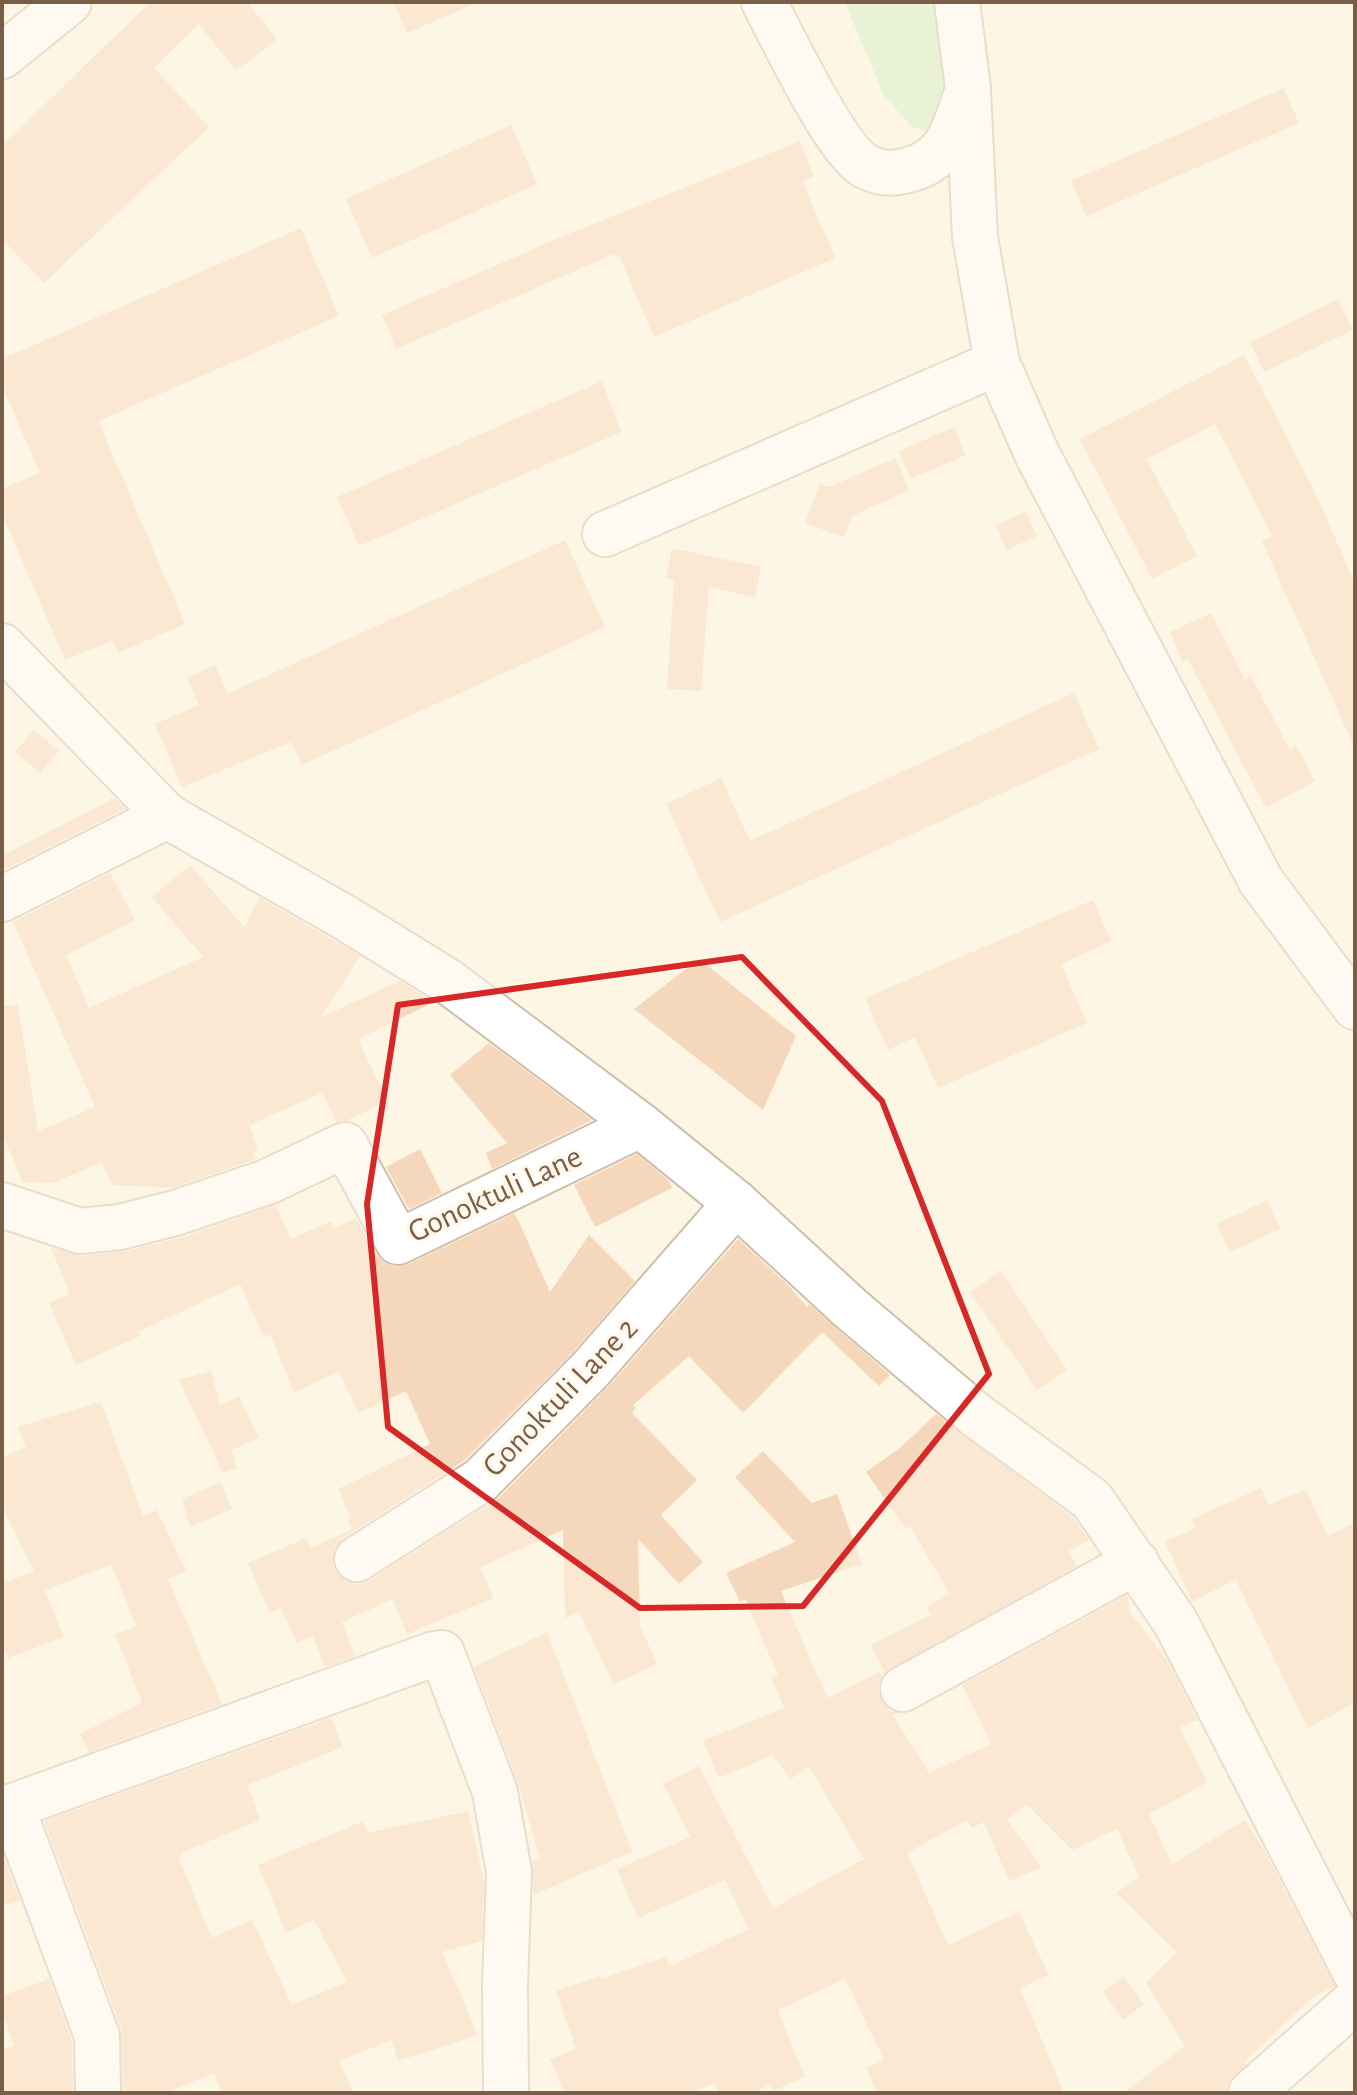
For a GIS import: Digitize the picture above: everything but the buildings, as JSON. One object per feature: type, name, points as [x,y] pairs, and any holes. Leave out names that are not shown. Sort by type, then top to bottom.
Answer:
[{"type":"street","points":[[2,56],[69,2]]},
{"type":"street","points":[[764,2],[838,139],[864,166],[890,174],[924,166],[951,141],[968,88]]},
{"type":"street","points":[[957,2],[968,88],[975,237],[997,363],[1037,454],[1261,881],[1355,1007]]},
{"type":"street","points":[[605,534],[997,363]]},
{"type":"street","points":[[2,646],[167,816],[344,917],[449,982],[640,1125],[736,1203],[850,1308],[976,1415],[1092,1500],[1176,1623],[1355,1972]]},
{"type":"street","points":[[2,899],[167,816]]},
{"type":"street","name":"Gonoktuli Lane","points":[[2,1205],[80,1231],[120,1227],[175,1213],[267,1182],[345,1145],[398,1242],[640,1125]]},
{"type":"street","name":"Gonoktuli Lane 2","points":[[357,1559],[481,1480],[590,1370],[736,1203]]},
{"type":"street","points":[[903,1689],[1136,1562]]},
{"type":"street","points":[[98,2093],[97,2036],[7,1808],[442,1653],[495,1792],[509,1872],[505,1985],[506,2093]]},
{"type":"street","points":[[1251,2093],[1355,2001]]},
{"type":"highlighted area","points":[[742,957],[882,1101],[989,1374],[803,1606],[640,1608],[388,1427],[367,1204],[398,1005]]},
{"type":"green space","points":[[845,2],[943,2],[953,101],[933,134],[911,126],[883,94]]}]
